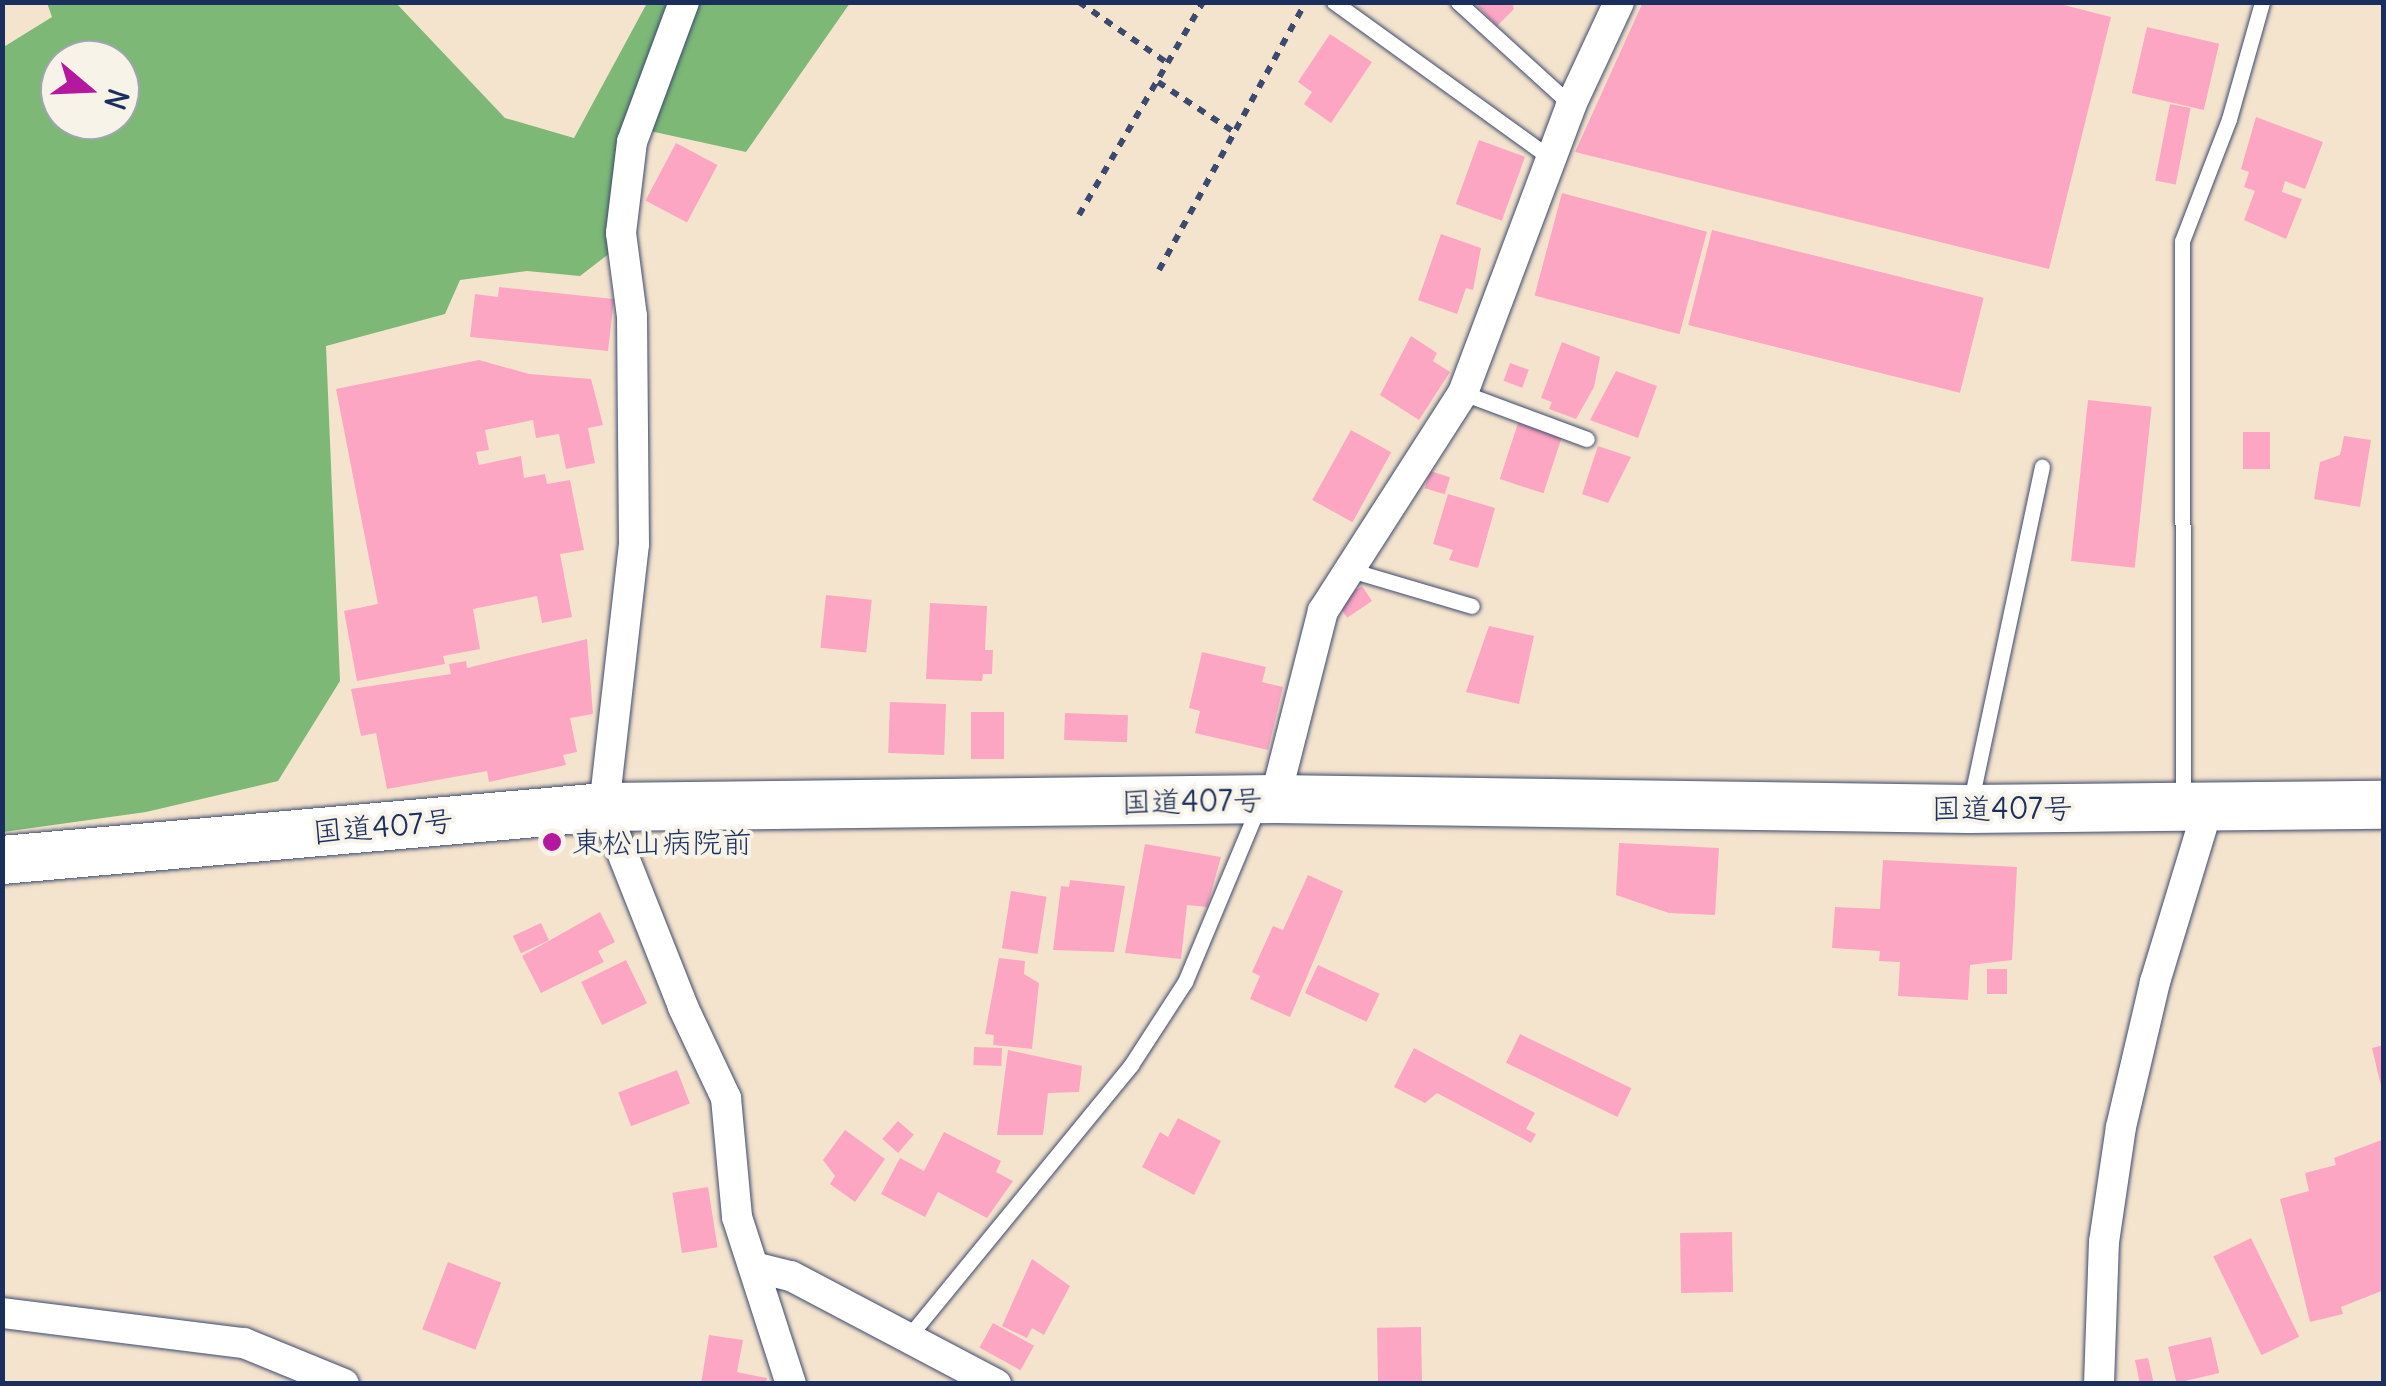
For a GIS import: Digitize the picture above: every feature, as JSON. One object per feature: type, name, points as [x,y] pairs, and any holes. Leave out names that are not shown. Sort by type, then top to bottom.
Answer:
[{"type":"highway","name":"国道407号","points":[[2,860],[604,806],[1268,800],[1969,809],[2384,805]]},
{"type":"street","points":[[684,2],[632,142],[621,233],[632,316],[634,544],[604,806],[682,1007],[726,1098],[737,1216],[792,1384]]},
{"type":"street","points":[[1268,800],[1308,656],[1344,568],[1463,393],[1571,105],[1619,2]]},
{"type":"street","points":[[2099,1384],[2104,1242],[2121,1127],[2195,808]]},
{"type":"street","points":[[754,1267],[792,1276],[910,1335],[996,1384]]},
{"type":"street","points":[[2,1313],[244,1343],[344,1384]]},
{"type":"lane","points":[[1334,2],[1553,160]]},
{"type":"lane","points":[[1458,2],[1571,105]]},
{"type":"lane","points":[[2195,808],[2182,241],[2229,119],[2262,2]]},
{"type":"lane","points":[[1463,393],[1587,439]]},
{"type":"lane","points":[[1969,809],[2042,466]]},
{"type":"lane","points":[[1344,568],[1472,606]]},
{"type":"lane","points":[[910,1335],[1131,1065],[1185,982],[1268,800]]},
{"type":"path","points":[[1080,2],[1169,64]]},
{"type":"path","points":[[1080,216],[1203,2]]},
{"type":"path","points":[[1159,270],[1306,2]]},
{"type":"path","points":[[1158,82],[1234,132]]},
{"type":"green space","points":[[47,3],[396,3],[505,118],[574,138],[647,3],[850,3],[746,152],[650,131],[611,189],[610,253],[580,276],[527,271],[460,280],[445,314],[326,346],[340,681],[278,781],[146,812],[3,832],[2,48],[52,17]]},
{"type":"building","points":[[1474,2],[1512,2],[1514,9],[1497,26]]},
{"type":"building","points":[[1643,2],[2052,2],[2111,17],[2049,269],[1575,152]]},
{"type":"building","points":[[2147,27],[2219,44],[2204,110],[2132,93]]},
{"type":"building","points":[[1330,34],[1372,62],[1331,123],[1304,104],[1312,92],[1298,82]]},
{"type":"building","points":[[2170,104],[2191,108],[2176,185],[2155,181]]},
{"type":"building","points":[[2256,117],[2323,142],[2305,189],[2285,181],[2282,192],[2302,199],[2286,239],[2244,220],[2255,191],[2244,187],[2249,172],[2241,169]]},
{"type":"building","points":[[1479,140],[1525,157],[1502,221],[1456,204]]},
{"type":"building","points":[[676,143],[717,165],[687,222],[645,200]]},
{"type":"building","points":[[1562,193],[1707,232],[1679,334],[1535,295]]},
{"type":"building","points":[[1712,230],[1984,298],[1960,393],[1688,325]]},
{"type":"building","points":[[1441,234],[1481,248],[1473,290],[1466,288],[1457,314],[1418,300]]},
{"type":"building","points":[[499,287],[614,299],[608,351],[470,337],[475,294],[498,297]]},
{"type":"building","points":[[1411,336],[1437,353],[1433,361],[1450,372],[1419,420],[1380,395]]},
{"type":"building","points":[[1562,342],[1600,357],[1594,387],[1576,419],[1549,409],[1552,402],[1541,398]]},
{"type":"building","points":[[479,360],[529,374],[591,379],[603,425],[588,428],[595,463],[566,469],[559,434],[536,438],[533,420],[485,430],[489,450],[476,452],[479,465],[521,456],[524,478],[545,474],[547,484],[570,480],[584,550],[560,554],[572,617],[542,623],[537,596],[473,609],[480,649],[443,656],[445,664],[357,681],[344,611],[378,604],[336,389]]},
{"type":"building","points":[[1510,363],[1529,370],[1522,388],[1504,381]]},
{"type":"building","points":[[1616,371],[1657,386],[1638,438],[1590,420]]},
{"type":"building","points":[[2088,400],[2152,407],[2135,568],[2071,561]]},
{"type":"building","points":[[1518,423],[1562,437],[1544,493],[1500,479]]},
{"type":"building","points":[[1351,430],[1391,452],[1352,522],[1312,500]]},
{"type":"building","points":[[2243,432],[2270,432],[2270,469],[2243,469]]},
{"type":"building","points":[[2344,436],[2371,440],[2360,507],[2314,499],[2320,462],[2340,455]]},
{"type":"building","points":[[1598,446],[1631,457],[1608,503],[1582,494]]},
{"type":"building","points":[[1430,471],[1450,477],[1445,494],[1425,488]]},
{"type":"building","points":[[1448,494],[1495,508],[1478,568],[1449,560],[1453,550],[1433,544]]},
{"type":"building","points":[[1362,586],[1372,601],[1347,618],[1337,603]]},
{"type":"building","points":[[826,595],[872,600],[866,653],[820,648]]},
{"type":"building","points":[[930,603],[987,606],[985,650],[993,650],[992,674],[983,674],[982,681],[926,679]]},
{"type":"building","points":[[1489,626],[1534,636],[1519,704],[1466,692]]},
{"type":"building","points":[[587,639],[593,714],[570,718],[577,752],[563,755],[566,765],[489,782],[487,771],[387,789],[376,733],[361,736],[351,689],[451,674],[449,664],[466,661],[467,668]]},
{"type":"building","points":[[1202,652],[1266,667],[1262,682],[1283,687],[1268,750],[1195,733],[1200,711],[1189,708]]},
{"type":"building","points":[[890,702],[946,704],[944,755],[888,753]]},
{"type":"building","points":[[971,712],[1004,712],[1004,759],[971,759]]},
{"type":"building","points":[[1065,713],[1128,715],[1127,742],[1064,740]]},
{"type":"building","points":[[1619,843],[1719,848],[1715,915],[1669,913],[1616,895]]},
{"type":"building","points":[[1145,844],[1221,857],[1207,907],[1187,905],[1181,959],[1125,953]]},
{"type":"building","points":[[1883,860],[2017,867],[2012,960],[1970,965],[1968,1000],[1898,996],[1900,962],[1879,961],[1880,951],[1832,948],[1835,907],[1880,909]]},
{"type":"building","points":[[1308,875],[1343,891],[1290,1017],[1250,999],[1260,976],[1252,972],[1273,926],[1283,930]]},
{"type":"building","points":[[1070,880],[1125,886],[1114,952],[1053,950],[1061,886],[1069,887]]},
{"type":"building","points":[[1011,891],[1047,897],[1037,954],[1002,948]]},
{"type":"building","points":[[600,912],[615,942],[598,951],[604,962],[541,993],[522,956]]},
{"type":"building","points":[[541,923],[549,940],[521,953],[513,936]]},
{"type":"building","points":[[999,958],[1025,961],[1024,974],[1039,983],[1032,1049],[993,1045],[994,1035],[985,1034]]},
{"type":"building","points":[[626,960],[647,1003],[602,1025],[581,982]]},
{"type":"building","points":[[1318,965],[1380,994],[1367,1022],[1305,993]]},
{"type":"building","points":[[1987,969],[2007,969],[2007,994],[1987,994]]},
{"type":"building","points":[[1520,1034],[1631,1088],[1617,1117],[1506,1063]]},
{"type":"building","points":[[2384,1045],[2384,1090],[2382,1090],[2372,1048]]},
{"type":"building","points":[[974,1047],[1002,1048],[1001,1066],[973,1065]]},
{"type":"building","points":[[1414,1048],[1535,1113],[1526,1129],[1536,1134],[1531,1143],[1437,1093],[1425,1103],[1394,1087]]},
{"type":"building","points":[[1008,1050],[1082,1066],[1079,1092],[1048,1093],[1043,1135],[997,1135]]},
{"type":"building","points":[[677,1070],[690,1104],[631,1126],[618,1093]]},
{"type":"building","points":[[1178,1118],[1221,1141],[1194,1195],[1142,1167],[1160,1132],[1168,1137]]},
{"type":"building","points":[[898,1121],[914,1135],[898,1153],[882,1139]]},
{"type":"building","points":[[845,1130],[885,1159],[855,1202],[830,1184],[835,1176],[823,1160]]},
{"type":"building","points":[[944,1132],[1001,1161],[996,1172],[1013,1181],[987,1218],[938,1192],[925,1217],[881,1194],[900,1158],[924,1171]]},
{"type":"building","points":[[2384,1139],[2384,1290],[2341,1307],[2343,1314],[2310,1322],[2280,1199],[2309,1191],[2305,1173],[2336,1165],[2334,1158]]},
{"type":"building","points":[[708,1187],[718,1247],[682,1253],[672,1193]]},
{"type":"building","points":[[1732,1232],[1733,1292],[1681,1293],[1680,1233]]},
{"type":"building","points":[[2251,1238],[2299,1337],[2261,1355],[2213,1256]]},
{"type":"building","points":[[1032,1259],[1070,1286],[1044,1335],[1032,1328],[1027,1338],[1002,1326]]},
{"type":"building","points":[[448,1262],[501,1282],[475,1350],[422,1329]]},
{"type":"building","points":[[993,1323],[1034,1346],[1021,1370],[979,1347]]},
{"type":"building","points":[[1421,1327],[1422,1384],[1378,1384],[1377,1328]]},
{"type":"building","points":[[709,1335],[743,1340],[737,1372],[767,1378],[766,1384],[701,1384]]},
{"type":"building","points":[[2211,1337],[2219,1373],[2176,1383],[2168,1347]]},
{"type":"building","points":[[2148,1358],[2154,1384],[2140,1384],[2135,1360]]},
{"type":"place","name":"東松山病院前","points":[[552,842]]}]
